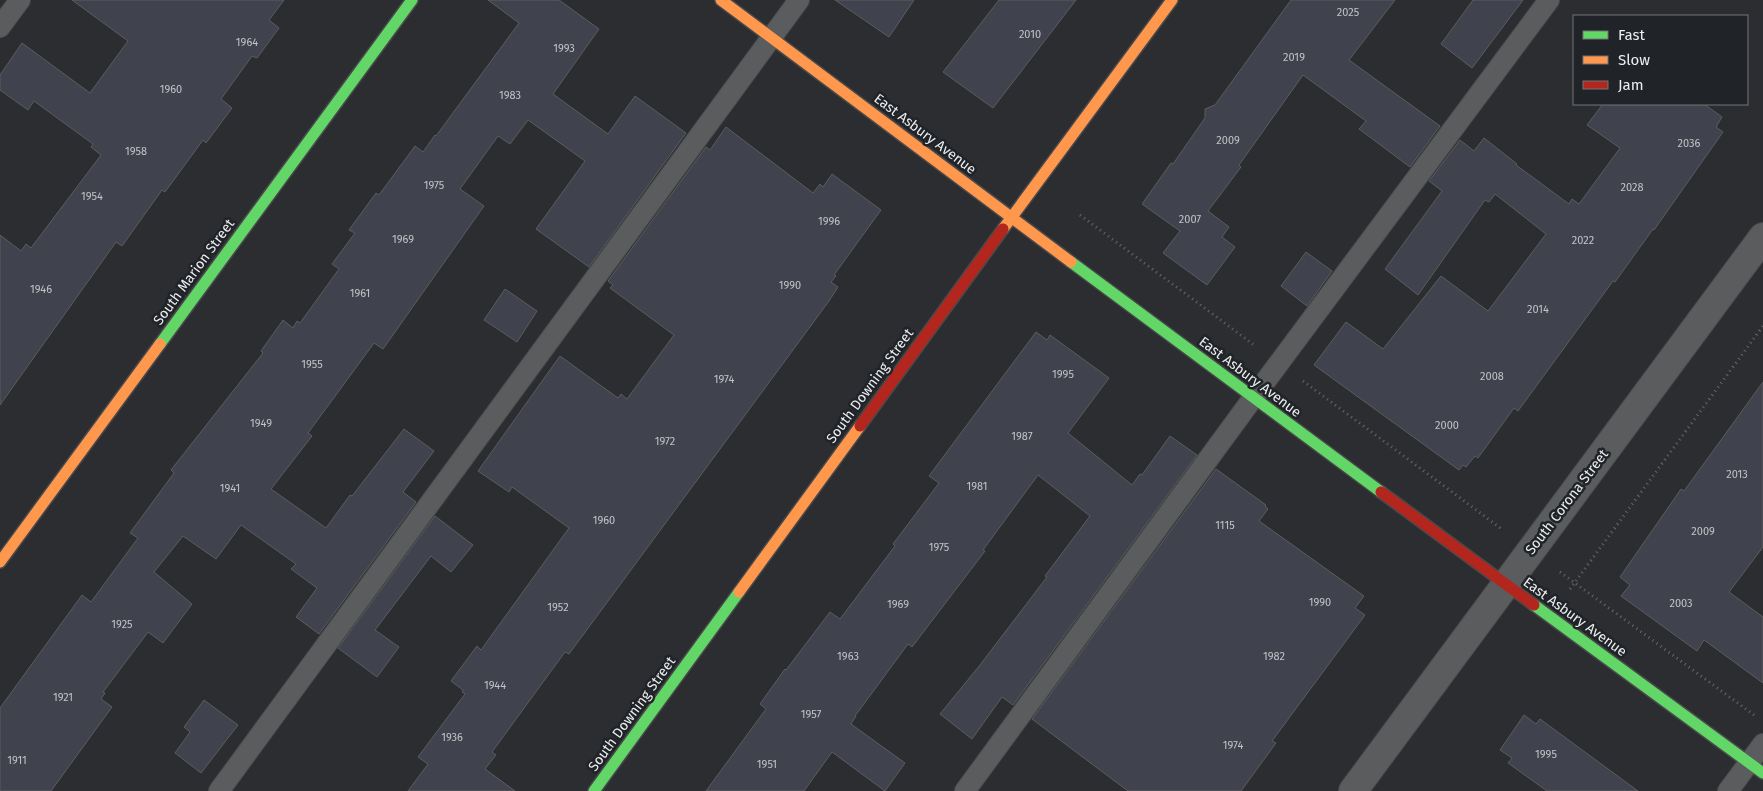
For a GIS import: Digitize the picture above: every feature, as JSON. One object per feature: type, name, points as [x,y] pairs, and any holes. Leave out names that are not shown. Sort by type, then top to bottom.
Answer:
[{"type":"street","name":"South Marion Street","points":[[0,562],[412,0]]},
{"type":"street","name":"East Asbury Avenue","points":[[721,0],[1253,398],[1756,768]]},
{"type":"street","name":"South Downing Street","points":[[594,791],[1172,0]]},
{"type":"street","name":"South Corona Street","points":[[1353,791],[1763,237]]},
{"type":"lane","points":[[0,27],[20,0]]},
{"type":"lane","points":[[219,791],[799,0]]},
{"type":"lane","points":[[965,791],[1253,398],[1549,0]]},
{"type":"lane","points":[[1728,791],[1756,768],[1763,744]]},
{"type":"path","points":[[1569,590],[1763,326]]},
{"type":"path","points":[[1556,569],[1755,715]]},
{"type":"building","points":[[72,0],[284,0],[269,20],[279,28],[257,58],[252,56],[221,99],[232,108],[206,143],[203,140],[165,192],[162,190],[122,246],[116,242],[0,405],[0,235],[21,251],[26,244],[31,248],[101,155],[91,147],[93,144],[34,101],[28,110],[0,90],[0,75],[22,43],[90,93],[128,41]]},
{"type":"building","points":[[488,0],[559,0],[599,29],[553,94],[608,134],[635,96],[686,133],[589,267],[536,229],[585,161],[528,120],[510,144],[498,136],[460,189],[484,206],[383,349],[374,343],[308,433],[312,436],[271,489],[326,528],[350,495],[352,496],[404,429],[434,451],[403,492],[416,502],[319,634],[296,617],[317,588],[291,569],[296,564],[241,525],[216,559],[183,536],[154,572],[192,604],[163,643],[148,632],[103,692],[105,693],[101,699],[112,707],[51,791],[0,791],[0,708],[82,595],[91,602],[138,538],[130,533],[174,473],[171,470],[263,353],[261,351],[283,320],[293,328],[297,321],[300,323],[339,269],[332,264],[355,233],[349,230],[376,193],[379,195],[415,146],[423,152],[519,23]]},
{"type":"building","points":[[835,0],[914,0],[889,37]]},
{"type":"building","points":[[999,0],[1076,0],[993,108],[943,72]]},
{"type":"building","points":[[1291,0],[1395,0],[1349,60],[1440,126],[1410,167],[1359,129],[1366,121],[1303,75],[1239,165],[1241,167],[1208,211],[1229,227],[1222,237],[1235,247],[1207,285],[1163,253],[1180,231],[1142,204],[1205,118],[1205,109],[1215,105]]},
{"type":"building","points":[[1473,0],[1523,0],[1472,68],[1441,44]]},
{"type":"building","points":[[1602,105],[1705,105],[1722,117],[1716,127],[1723,132],[1654,230],[1615,282],[1613,281],[1518,411],[1514,408],[1478,458],[1475,456],[1466,467],[1463,465],[1459,470],[1314,365],[1346,322],[1383,349],[1441,276],[1488,311],[1546,234],[1495,194],[1489,202],[1485,200],[1418,295],[1385,269],[1442,191],[1429,181],[1460,140],[1474,151],[1484,138],[1516,165],[1569,204],[1572,199],[1579,204],[1620,148],[1587,125]]},
{"type":"building","points":[[726,127],[813,193],[820,184],[823,187],[832,174],[881,210],[834,275],[836,276],[831,282],[838,287],[829,301],[569,654],[565,652],[492,752],[496,755],[485,769],[515,791],[408,791],[428,764],[418,757],[465,694],[462,692],[463,690],[451,681],[477,646],[481,650],[569,528],[512,487],[509,492],[478,471],[560,356],[618,398],[621,394],[627,399],[674,335],[610,288],[613,285],[608,281],[706,147],[710,150]]},
{"type":"building","points":[[1306,252],[1332,271],[1307,306],[1281,286]]},
{"type":"building","points":[[505,289],[537,311],[517,342],[484,320]]},
{"type":"building","points":[[1036,332],[1047,340],[1050,335],[1109,378],[1068,433],[1132,485],[1140,474],[1142,475],[1170,436],[1197,455],[1013,705],[1002,697],[972,739],[940,714],[1047,577],[1045,576],[1090,516],[1038,475],[983,550],[985,551],[912,647],[908,644],[851,724],[905,763],[885,791],[832,752],[804,791],[706,791],[766,709],[760,704],[785,669],[830,612],[840,619],[895,546],[893,544],[939,483],[929,476]]},
{"type":"building","points":[[1763,382],[1763,547],[1729,592],[1763,617],[1763,683],[1704,640],[1697,651],[1621,596],[1630,585],[1620,577],[1681,489],[1684,491]]},
{"type":"building","points":[[1216,469],[1266,505],[1268,509],[1259,521],[1364,596],[1355,608],[1365,615],[1272,741],[1276,743],[1241,791],[1128,791],[1032,719]]},
{"type":"building","points":[[435,516],[473,545],[451,572],[431,556],[375,630],[399,647],[377,677],[338,648]]},
{"type":"building","points":[[204,700],[238,725],[201,773],[175,753],[190,732],[184,727]]},
{"type":"building","points":[[1524,715],[1536,724],[1540,719],[1638,791],[1547,791],[1508,763],[1512,758],[1500,750]]},
{"type":"traffic: fast","points":[[160,344],[412,0]]},
{"type":"traffic: fast","points":[[1071,262],[1381,492]]},
{"type":"traffic: fast","points":[[594,791],[739,592]]},
{"type":"traffic: fast","points":[[1534,605],[1763,773]]},
{"type":"traffic: slow","points":[[721,0],[1071,262]]},
{"type":"traffic: slow","points":[[1003,229],[1172,0]]},
{"type":"traffic: slow","points":[[0,562],[160,344]]},
{"type":"traffic: slow","points":[[739,592],[860,426]]},
{"type":"traffic: jam","points":[[860,426],[1003,229]]},
{"type":"traffic: jam","points":[[1381,492],[1534,605]]}]
